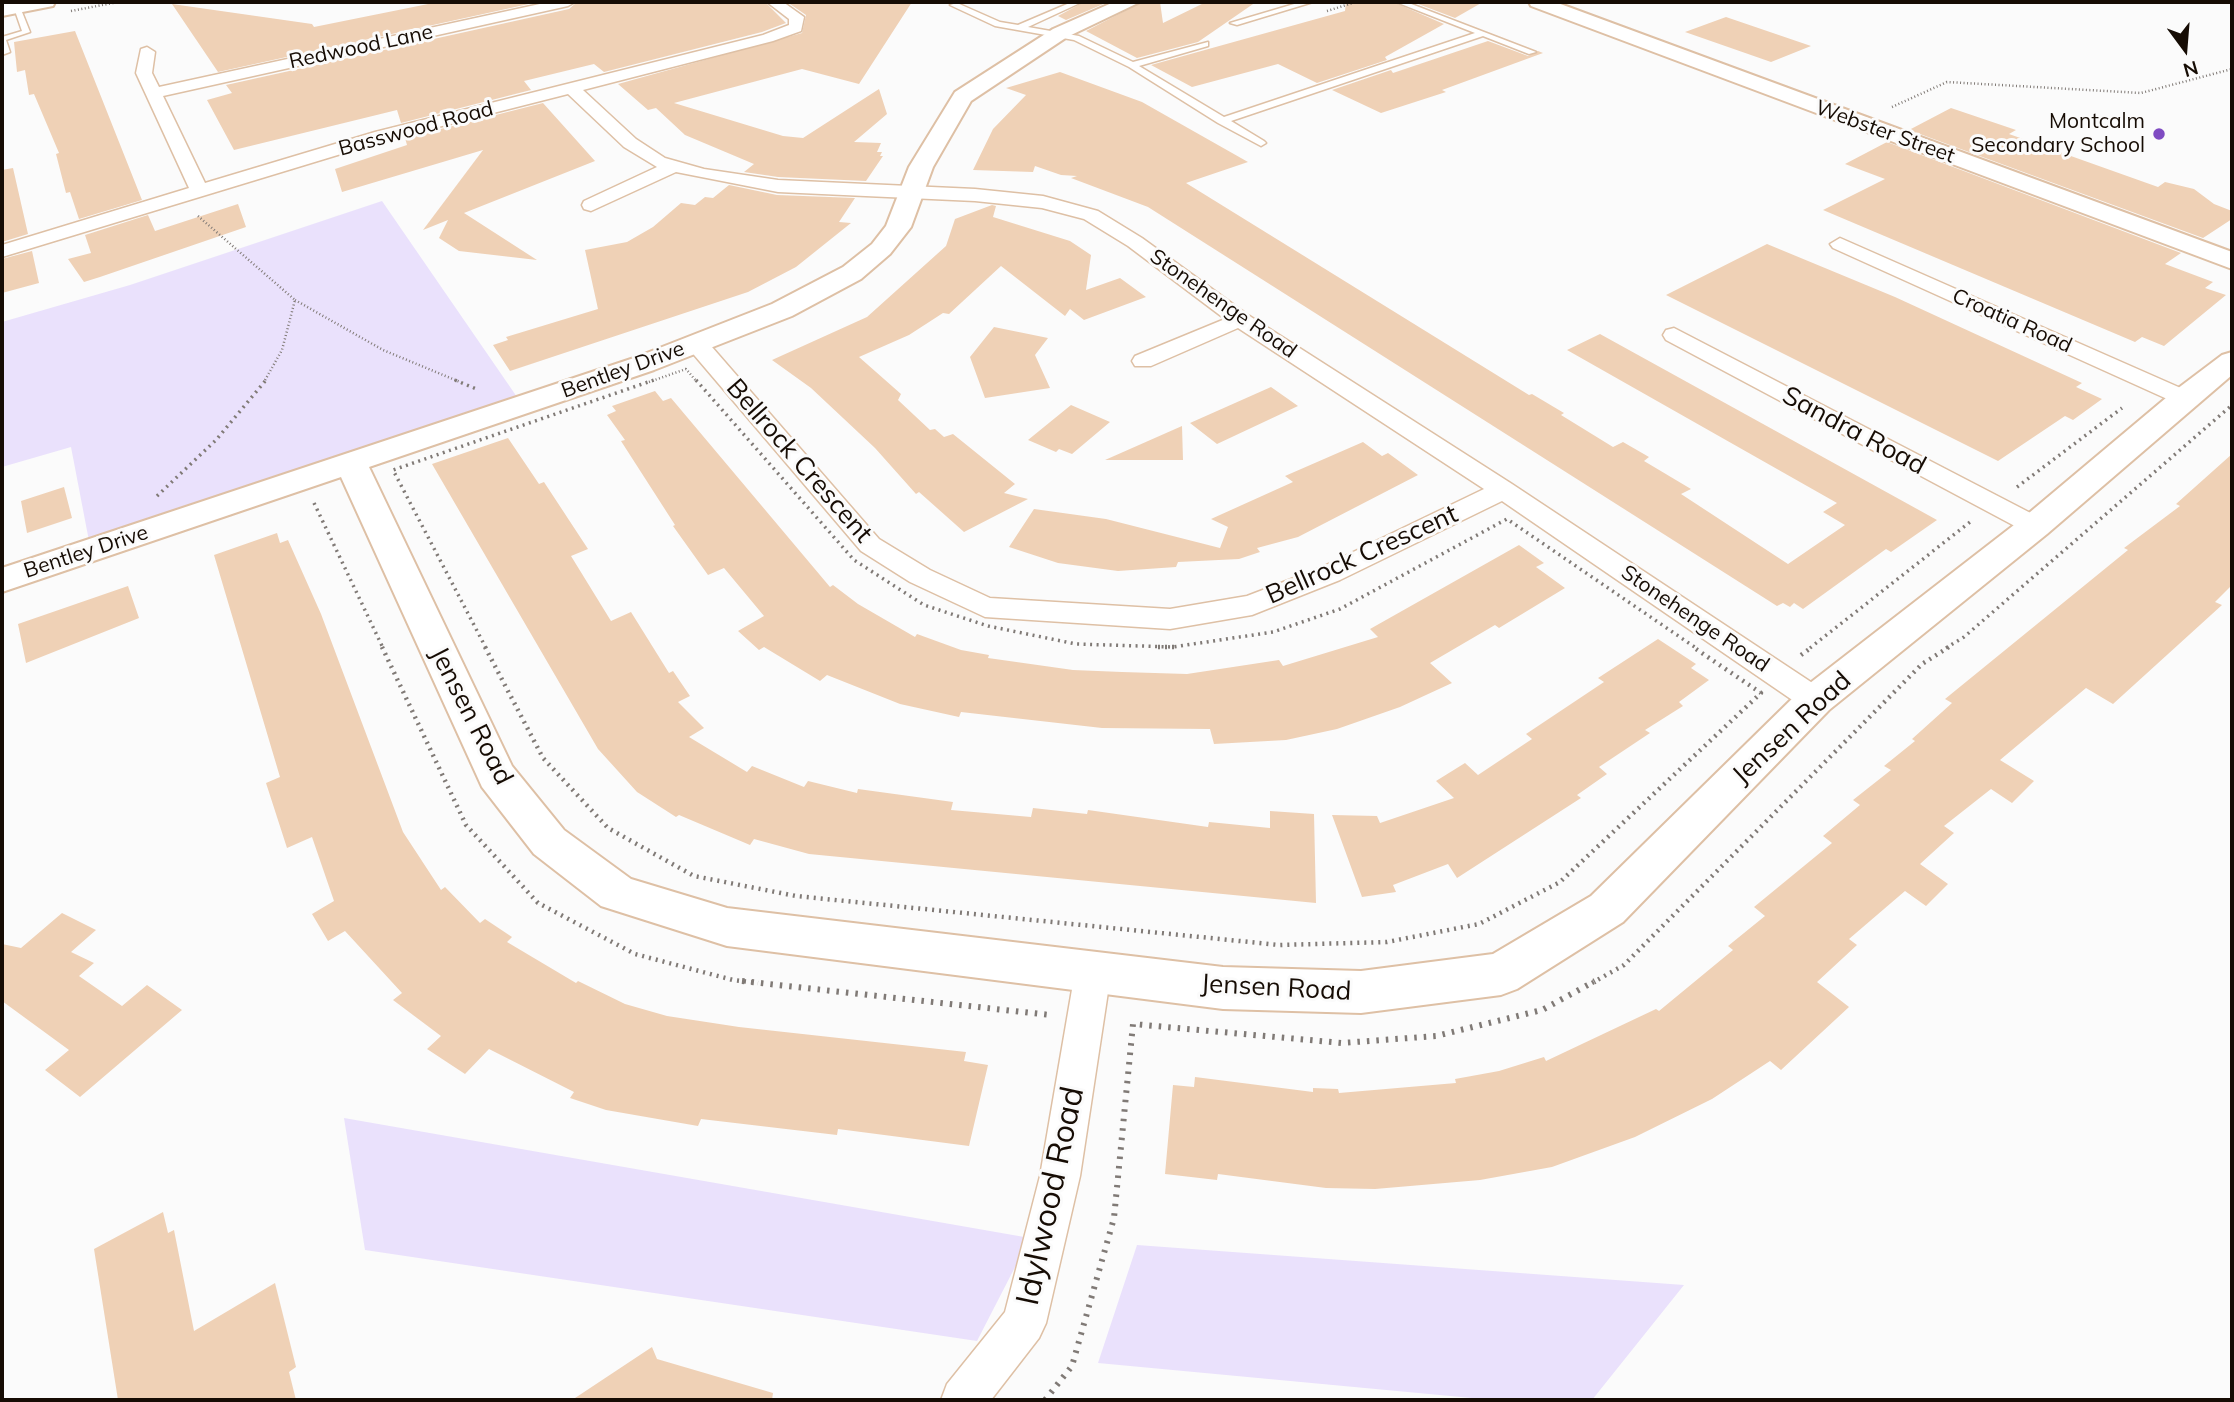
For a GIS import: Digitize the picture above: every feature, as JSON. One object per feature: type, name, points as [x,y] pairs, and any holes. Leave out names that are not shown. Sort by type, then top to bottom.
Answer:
[{"type":"street","points":[[9,9],[46,2]]},
{"type":"street","name":"Redwood Lane","points":[[154,93],[568,2]]},
{"type":"street","name":"Basswood Road","points":[[2,251],[381,136],[768,38],[796,28],[797,17],[774,2]]},
{"type":"street","name":"Bentley Drive","points":[[2,580],[697,344],[782,310],[852,273],[881,249],[898,227],[921,167],[963,97],[1024,54],[1060,33],[1094,15],[1132,2]]},
{"type":"street","name":"Webster Street","points":[[1538,2],[2232,261]]},
{"type":"street","points":[[148,51],[144,73],[201,192]]},
{"type":"street","name":"Stonehenge Road","points":[[571,88],[630,143],[659,162],[674,166],[778,186],[975,194],[1043,202],[1091,215],[1135,242],[1240,320],[1503,490],[1815,700]]},
{"type":"street","points":[[591,205],[674,166]]},
{"type":"street","name":"Croatia Road","points":[[1840,244],[2184,398]]},
{"type":"street","points":[[1143,361],[1240,320]]},
{"type":"street","name":"Sandra Road","points":[[1674,335],[2035,526]]},
{"type":"street","name":"Bellrock Crescent","points":[[697,344],[870,545],[920,576],[985,607],[1090,616],[1170,619],[1252,605],[1330,574],[1503,490]]},
{"type":"street","name":"Jensen Road","points":[[351,463],[496,776],[548,842],[617,892],[727,928],[1223,988],[1361,992],[1501,974],[1607,909],[1815,700],[2035,526],[2232,360]]},
{"type":"street","name":"Idylwood Road","points":[[963,1400],[1024,1324],[1060,1176],[1093,972]]},
{"type":"lane","points":[[1021,27],[1078,2]]},
{"type":"lane","points":[[1234,23],[1309,2]]},
{"type":"lane","points":[[1400,2],[1532,52]]},
{"type":"lane","points":[[954,5],[998,24],[1060,33],[1132,65],[1261,144]]},
{"type":"lane","points":[[2,53],[6,52],[2,39],[26,32],[9,9]]},
{"type":"lane","points":[[1221,121],[1484,33]]},
{"type":"lane","points":[[1132,65],[1205,44]]},
{"type":"path","points":[[69,11],[118,2]]},
{"type":"path","points":[[1859,123],[1947,82],[2141,93],[2232,69]]},
{"type":"path","points":[[190,208],[295,300],[383,350],[480,391]]},
{"type":"path","points":[[154,499],[191,466],[269,376],[286,340],[295,300]]},
{"type":"path","points":[[686,369],[854,560],[924,606],[988,626],[1076,644],[1173,648],[1273,632],[1340,609],[1507,519],[1761,693],[1560,882],[1479,924],[1387,942],[1279,945],[796,896],[694,876],[608,828],[543,758],[393,470],[686,369]]},
{"type":"path","points":[[2007,495],[2124,407]]},
{"type":"path","points":[[1795,659],[1975,518]]},
{"type":"shaded area","points":[[382,201],[517,397],[89,541],[71,447],[2,467],[2,322],[130,285]]},
{"type":"shaded area","points":[[344,1118],[1030,1238],[977,1341],[365,1250]]},
{"type":"shaded area","points":[[1137,1245],[1684,1285],[1592,1400],[1493,1400],[1098,1363]]},
{"type":"building","points":[[438,2],[538,2],[218,72],[172,4],[312,24],[314,27]]},
{"type":"building","points":[[577,2],[765,2],[786,23],[762,32],[604,72],[594,64],[524,81],[531,90],[401,123],[397,110],[234,150],[207,100],[232,93],[226,85],[569,9]]},
{"type":"building","points":[[787,2],[912,2],[859,84],[802,69],[674,103],[783,136],[803,138],[879,89],[887,114],[854,142],[881,143],[877,152],[882,152],[880,156],[883,156],[866,181],[778,177],[744,172],[754,164],[685,135],[656,108],[648,110],[618,84],[802,33],[806,15]]},
{"type":"building","points":[[1084,2],[1108,2],[1066,20],[1058,16]]},
{"type":"building","points":[[1142,2],[1160,2],[1163,23],[1206,2],[1256,2],[1198,42],[1137,58],[1086,31]]},
{"type":"building","points":[[1346,2],[1393,2],[1444,24],[1385,57],[1387,60],[1317,83],[1278,64],[1192,87],[1151,65],[1345,11]]},
{"type":"building","points":[[1413,2],[1483,2],[1455,18]]},
{"type":"building","points":[[1726,17],[1811,46],[1771,62],[1685,32]]},
{"type":"building","points":[[75,31],[142,200],[79,219],[70,192],[66,193],[56,154],[59,153],[34,94],[29,95],[25,70],[17,72],[14,42]]},
{"type":"building","points":[[1488,41],[1528,56],[1538,51],[1543,53],[1442,90],[1446,92],[1381,113],[1332,90],[1391,70],[1393,73]]},
{"type":"building","points":[[1060,72],[1142,102],[1248,162],[1186,183],[1529,395],[1532,394],[1564,413],[1561,415],[1613,447],[1623,442],[1649,457],[1644,461],[1691,489],[1681,494],[1788,564],[1845,525],[1823,512],[1837,503],[1567,350],[1600,334],[1937,520],[1891,552],[1886,549],[1803,609],[1794,603],[1790,607],[1783,603],[1777,606],[1148,207],[1071,178],[1077,176],[1061,175],[1035,166],[1033,172],[973,170],[993,129],[1026,95],[1006,88]]},
{"type":"building","points":[[543,103],[595,161],[464,213],[537,260],[459,251],[439,238],[448,220],[423,230],[483,150],[342,192],[335,169],[407,145],[405,138]]},
{"type":"building","points":[[1951,108],[2016,130],[2009,134],[2158,187],[2165,182],[2194,189],[2214,204],[2232,211],[2232,219],[2203,238],[1909,130]]},
{"type":"building","points":[[1887,142],[2181,253],[2165,264],[2213,282],[2205,288],[2226,295],[2164,346],[2142,337],[2135,342],[1823,210],[1885,179],[1845,164]]},
{"type":"building","points":[[13,168],[28,234],[2,242],[2,170]]},
{"type":"building","points":[[729,185],[777,195],[855,198],[839,222],[851,223],[796,267],[748,292],[510,371],[493,345],[508,340],[506,337],[598,309],[585,250],[627,242],[653,227],[681,203],[695,205],[705,197],[713,198]]},
{"type":"building","points":[[238,204],[246,227],[100,277],[84,282],[68,259],[91,253],[85,235],[148,215],[155,231]]},
{"type":"building","points":[[992,205],[996,206],[993,217],[1070,241],[1091,255],[1086,290],[1120,278],[1146,297],[1084,320],[1070,309],[1065,316],[1001,266],[949,314],[943,313],[909,335],[859,357],[901,394],[898,400],[930,430],[935,429],[944,437],[953,434],[1015,484],[1004,493],[1028,499],[964,532],[919,492],[916,494],[875,448],[811,388],[772,360],[867,317],[946,246],[955,219]]},
{"type":"building","points":[[1767,244],[1895,297],[2082,383],[2076,387],[2102,399],[2073,420],[2065,416],[1998,461],[1666,295]]},
{"type":"building","points":[[32,251],[39,283],[2,293],[2,259]]},
{"type":"building","points":[[994,327],[1048,338],[1035,355],[1050,388],[985,398],[970,357]]},
{"type":"building","points":[[1271,387],[1298,406],[1217,444],[1190,423]]},
{"type":"building","points":[[655,391],[663,401],[671,398],[830,587],[833,585],[858,604],[915,637],[917,634],[961,650],[989,655],[988,658],[1073,670],[1187,674],[1279,660],[1283,666],[1378,637],[1370,629],[1519,545],[1544,563],[1536,567],[1565,588],[1499,628],[1495,625],[1430,663],[1452,683],[1400,707],[1337,729],[1286,740],[1214,744],[1210,729],[1102,728],[961,712],[959,717],[900,704],[827,675],[820,681],[764,647],[759,650],[738,631],[764,616],[724,568],[708,575],[673,526],[675,525],[621,441],[625,440],[607,415],[616,411],[612,406]]},
{"type":"building","points":[[1071,405],[1110,422],[1072,454],[1059,449],[1056,452],[1028,440]]},
{"type":"building","points":[[1182,426],[1183,460],[1105,460]]},
{"type":"building","points":[[508,438],[539,484],[544,482],[588,549],[571,556],[611,621],[631,612],[669,673],[673,671],[690,696],[678,702],[704,728],[689,737],[747,772],[752,766],[804,787],[808,781],[857,793],[858,789],[953,802],[951,810],[1031,817],[1033,808],[1087,814],[1088,810],[1208,827],[1209,822],[1270,828],[1270,811],[1314,814],[1316,903],[809,854],[754,839],[750,845],[679,815],[676,817],[637,792],[598,749],[432,464]]},
{"type":"building","points":[[1363,442],[1382,456],[1388,453],[1418,475],[1298,537],[1257,548],[1260,552],[1239,559],[1178,562],[1176,567],[1118,571],[1058,563],[1009,547],[1034,509],[1106,519],[1220,548],[1228,527],[1211,519],[1293,482],[1285,476]]},
{"type":"building","points":[[2232,454],[2232,585],[2215,602],[2222,605],[2113,704],[2086,688],[2000,760],[2034,781],[2012,803],[1991,789],[1944,826],[1954,833],[1920,864],[1948,884],[1926,906],[1905,891],[1849,939],[1857,945],[1817,982],[1849,1007],[1781,1070],[1770,1061],[1712,1099],[1635,1137],[1552,1167],[1480,1180],[1375,1189],[1326,1188],[1218,1174],[1217,1180],[1165,1174],[1173,1085],[1194,1087],[1195,1077],[1313,1092],[1313,1088],[1338,1089],[1339,1093],[1456,1083],[1455,1079],[1499,1071],[1544,1057],[1546,1061],[1656,1009],[1659,1011],[1733,950],[1728,946],[1765,916],[1754,907],[1832,843],[1823,836],[1860,805],[1853,800],[1891,770],[1884,766],[1915,741],[1912,739],[1952,703],[1945,699],[2128,550],[2124,548],[2180,506],[2176,504]]},
{"type":"building","points":[[64,487],[72,518],[27,533],[21,501]]},
{"type":"building","points":[[277,533],[280,543],[288,540],[321,614],[403,832],[441,890],[445,887],[480,923],[485,919],[512,937],[507,942],[576,983],[578,981],[625,1004],[667,1016],[739,1027],[966,1052],[964,1061],[988,1065],[969,1146],[838,1129],[837,1135],[701,1119],[698,1126],[606,1110],[570,1098],[574,1092],[489,1049],[465,1074],[427,1049],[441,1036],[393,1000],[402,993],[345,931],[328,941],[312,914],[334,901],[312,837],[287,848],[266,783],[280,777],[214,555]]},
{"type":"building","points":[[128,586],[139,618],[26,663],[18,624]]},
{"type":"building","points":[[1658,639],[1696,664],[1691,668],[1709,680],[1679,702],[1683,706],[1645,730],[1650,733],[1599,767],[1607,774],[1577,795],[1581,798],[1457,878],[1448,864],[1393,885],[1396,892],[1362,897],[1332,815],[1377,816],[1380,823],[1454,798],[1436,781],[1465,763],[1478,775],[1532,739],[1526,734],[1604,682],[1598,678]]},
{"type":"building","points":[[62,913],[96,930],[71,952],[94,963],[79,976],[122,1006],[147,985],[182,1010],[80,1097],[45,1070],[69,1050],[2,1001],[2,944],[21,948]]},
{"type":"building","points":[[163,1212],[168,1233],[174,1230],[194,1331],[275,1283],[296,1367],[289,1372],[296,1400],[118,1400],[94,1249]]},
{"type":"building","points":[[652,1347],[657,1359],[773,1393],[772,1400],[572,1400]]},
{"type":"place","name":"Montcalm Secondary School","points":[[2159,134]]}]
